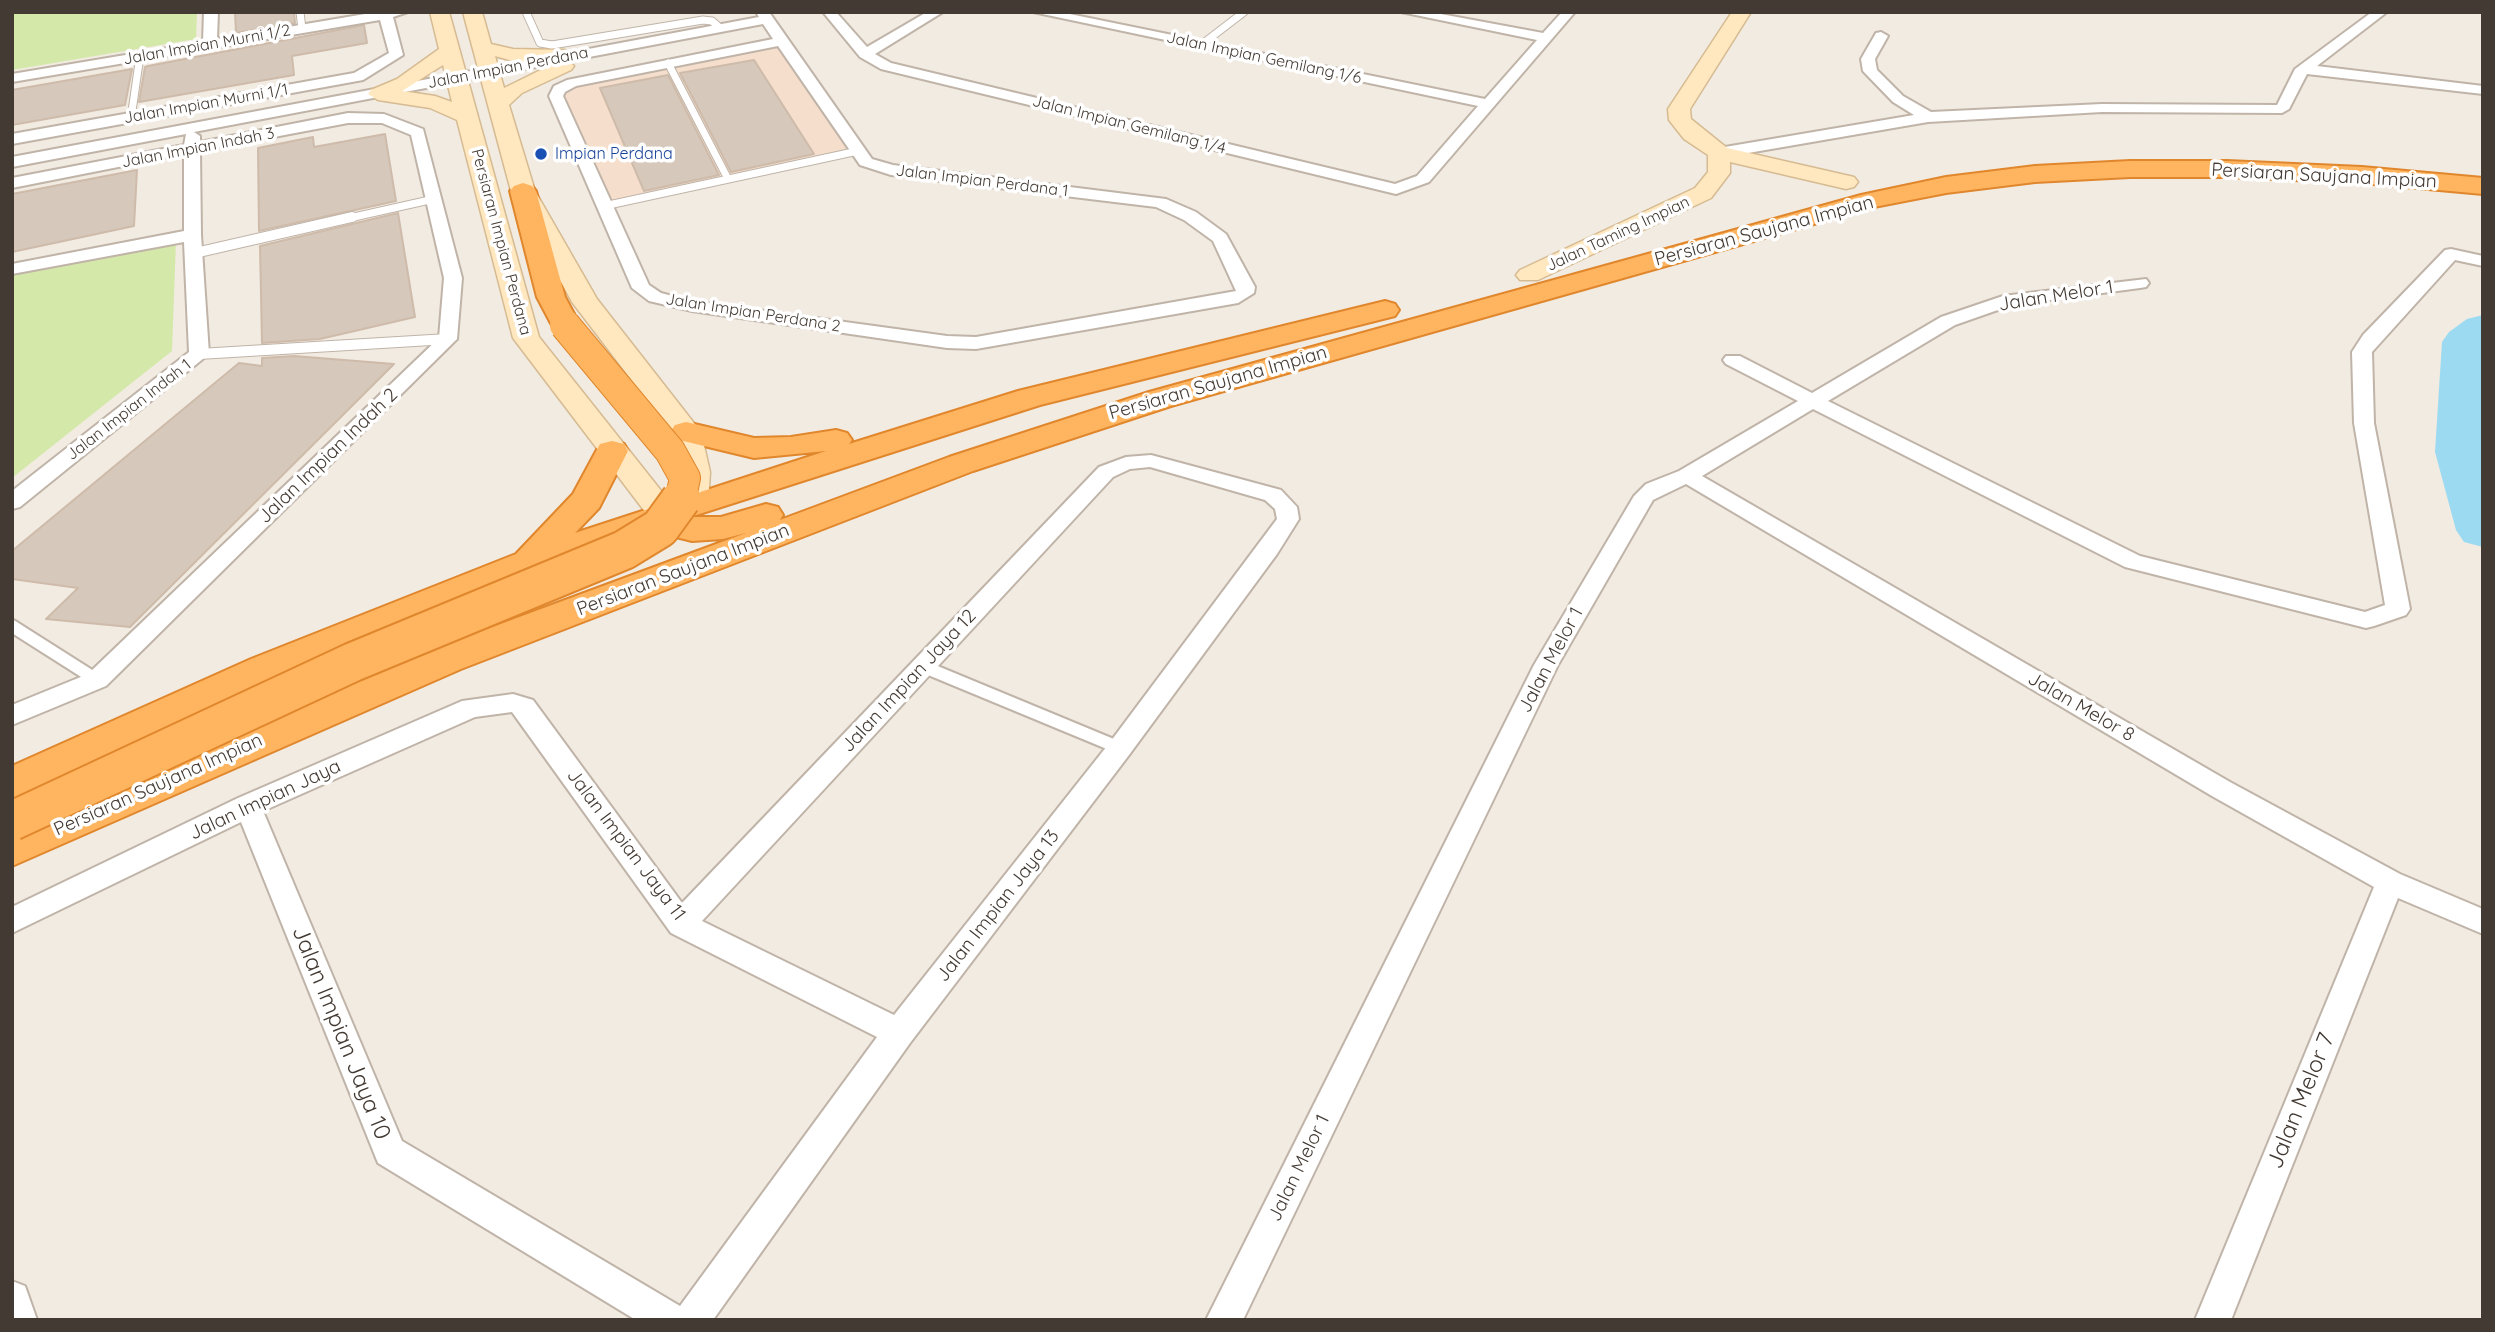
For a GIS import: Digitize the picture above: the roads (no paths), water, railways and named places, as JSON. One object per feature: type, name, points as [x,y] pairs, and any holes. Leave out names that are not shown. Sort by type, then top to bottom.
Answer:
[{"type":"highway","name":"Persiaran Saujana Impian","points":[[12,784],[265,669],[523,564],[682,516],[1029,398],[1529,275],[1846,182],[1941,164],[2041,154],[2155,149],[2311,152],[2483,167]]},
{"type":"highway","name":"Persiaran Saujana Impian","points":[[12,848],[447,659],[961,464],[1097,417],[1857,204],[1947,185],[2035,174],[2227,169],[2362,175],[2483,187]]},
{"type":"highway","points":[[12,821],[353,662],[624,550],[660,528],[680,503],[685,478],[670,451],[565,325],[551,297],[523,191]]},
{"type":"highway","points":[[686,432],[754,448],[791,447],[836,440],[1029,398]]},
{"type":"highway","points":[[447,659],[484,630],[666,550],[682,516],[723,528],[995,435],[1097,417]]},
{"type":"highway","points":[[523,564],[587,500],[612,451]]},
{"type":"street","points":[[210,44],[211,12]]},
{"type":"street","name":"Jalan Impian Murni 1/2","points":[[12,78],[402,12]]},
{"type":"street","name":"Persiaran Impian Perdana","points":[[439,12],[526,338],[612,451],[682,516],[695,472],[686,432],[585,302],[523,191],[481,47],[474,13]]},
{"type":"street","points":[[829,12],[866,54],[937,12]]},
{"type":"street","name":"Jalan Impian Gemilang 1/6","points":[[1039,12],[1488,104]]},
{"type":"street","points":[[1407,12],[1546,38]]},
{"type":"street","points":[[1488,104],[1569,12]]},
{"type":"street","points":[[1742,12],[1679,109],[1680,120],[1692,134],[1719,153],[1846,182]]},
{"type":"street","points":[[1719,153],[1928,117],[2102,108],[2275,110],[2284,106],[2296,79],[2305,69],[2381,12]]},
{"type":"street","name":"Jalan Impian Murni 1/1","points":[[12,139],[358,77],[396,55],[386,14]]},
{"type":"street","name":"Jalan Impian Perdana","points":[[564,61],[720,28],[771,25]]},
{"type":"street","name":"Jalan Impian Perdana","points":[[12,162],[771,25]]},
{"type":"street","name":"Jalan Impian Perdana 2","points":[[771,25],[668,63],[572,83],[559,89],[555,96],[641,288],[655,296],[692,306],[947,342],[976,343],[1238,298],[1246,287],[1220,238]]},
{"type":"street","name":"Jalan Impian Perdana 1","points":[[771,25],[866,162],[891,170],[1160,202],[1190,216],[1220,238]]},
{"type":"street","points":[[1881,36],[1868,58],[1870,71],[1898,99],[1928,117]]},
{"type":"street","points":[[481,47],[564,61]]},
{"type":"street","points":[[379,94],[404,83],[449,51]]},
{"type":"street","name":"Jalan Impian Gemilang 1/4","points":[[866,54],[886,66],[1396,189],[1423,179],[1488,104]]},
{"type":"street","points":[[498,103],[515,89],[564,61]]},
{"type":"street","points":[[2305,69],[2483,90]]},
{"type":"street","points":[[379,94],[435,102],[466,116]]},
{"type":"street","name":"Jalan Impian Indah 3","points":[[12,183],[348,118],[384,119],[418,132],[434,199]]},
{"type":"street","name":"Jalan Impian Indah 1","points":[[12,502],[200,354],[194,244],[192,128]]},
{"type":"street","name":"Jalan Taming Impian","points":[[1529,275],[1703,193],[1719,173],[1719,153]]},
{"type":"street","points":[[434,199],[453,278],[448,339]]},
{"type":"street","points":[[12,269],[194,244]]},
{"type":"street","points":[[1733,360],[2133,562],[2366,620],[2398,609],[2364,424],[2362,352],[2370,339],[2451,254],[2483,261]]},
{"type":"street","name":"Jalan Melor 1","points":[[1224,1320],[1546,665],[1638,505],[1654,489],[1687,476],[1948,321],[2009,300],[2140,283]]},
{"type":"street","name":"Jalan Impian Indah 2","points":[[12,716],[97,680],[448,339]]},
{"type":"street","name":"Jalan Impian Jaya 13","points":[[691,1320],[900,1033],[1120,748],[1289,519],[1286,507],[1273,495],[1151,461]]},
{"type":"street","name":"Jalan Impian Jaya 12","points":[[681,924],[1106,472],[1126,463],[1151,461]]},
{"type":"street","name":"Jalan Melor 8","points":[[1687,476],[2210,782],[2390,882],[2483,922]]},
{"type":"street","name":"Jalan Impian Jaya","points":[[12,921],[248,806],[471,708],[499,702],[524,707]]},
{"type":"street","name":"Jalan Impian Jaya 11","points":[[524,707],[681,924],[900,1033]]},
{"type":"street","name":"Jalan Impian Jaya 10","points":[[248,806],[390,1152],[670,1320]]},
{"type":"street","name":"Jalan Melor 7","points":[[2213,1320],[2390,882]]},
{"type":"street","points":[[12,1299],[19,1320]]},
{"type":"lane","points":[[300,12],[302,29]]},
{"type":"lane","points":[[526,12],[540,43],[552,45],[703,20],[712,21],[720,28]]},
{"type":"lane","points":[[1201,45],[1244,12]]},
{"type":"lane","points":[[131,117],[140,56]]},
{"type":"lane","points":[[668,63],[728,179]]},
{"type":"lane","points":[[604,206],[858,151]]},
{"type":"lane","points":[[194,244],[434,199]]},
{"type":"lane","points":[[200,354],[448,339]]},
{"type":"lane","points":[[12,626],[97,680]]},
{"type":"lane","points":[[922,666],[1120,748]]},
{"type":"waterway","points":[[2483,329],[2465,342],[2460,452],[2483,530]]},
{"type":"place","name":"Impian Perdana","points":[[541,154]]}]
